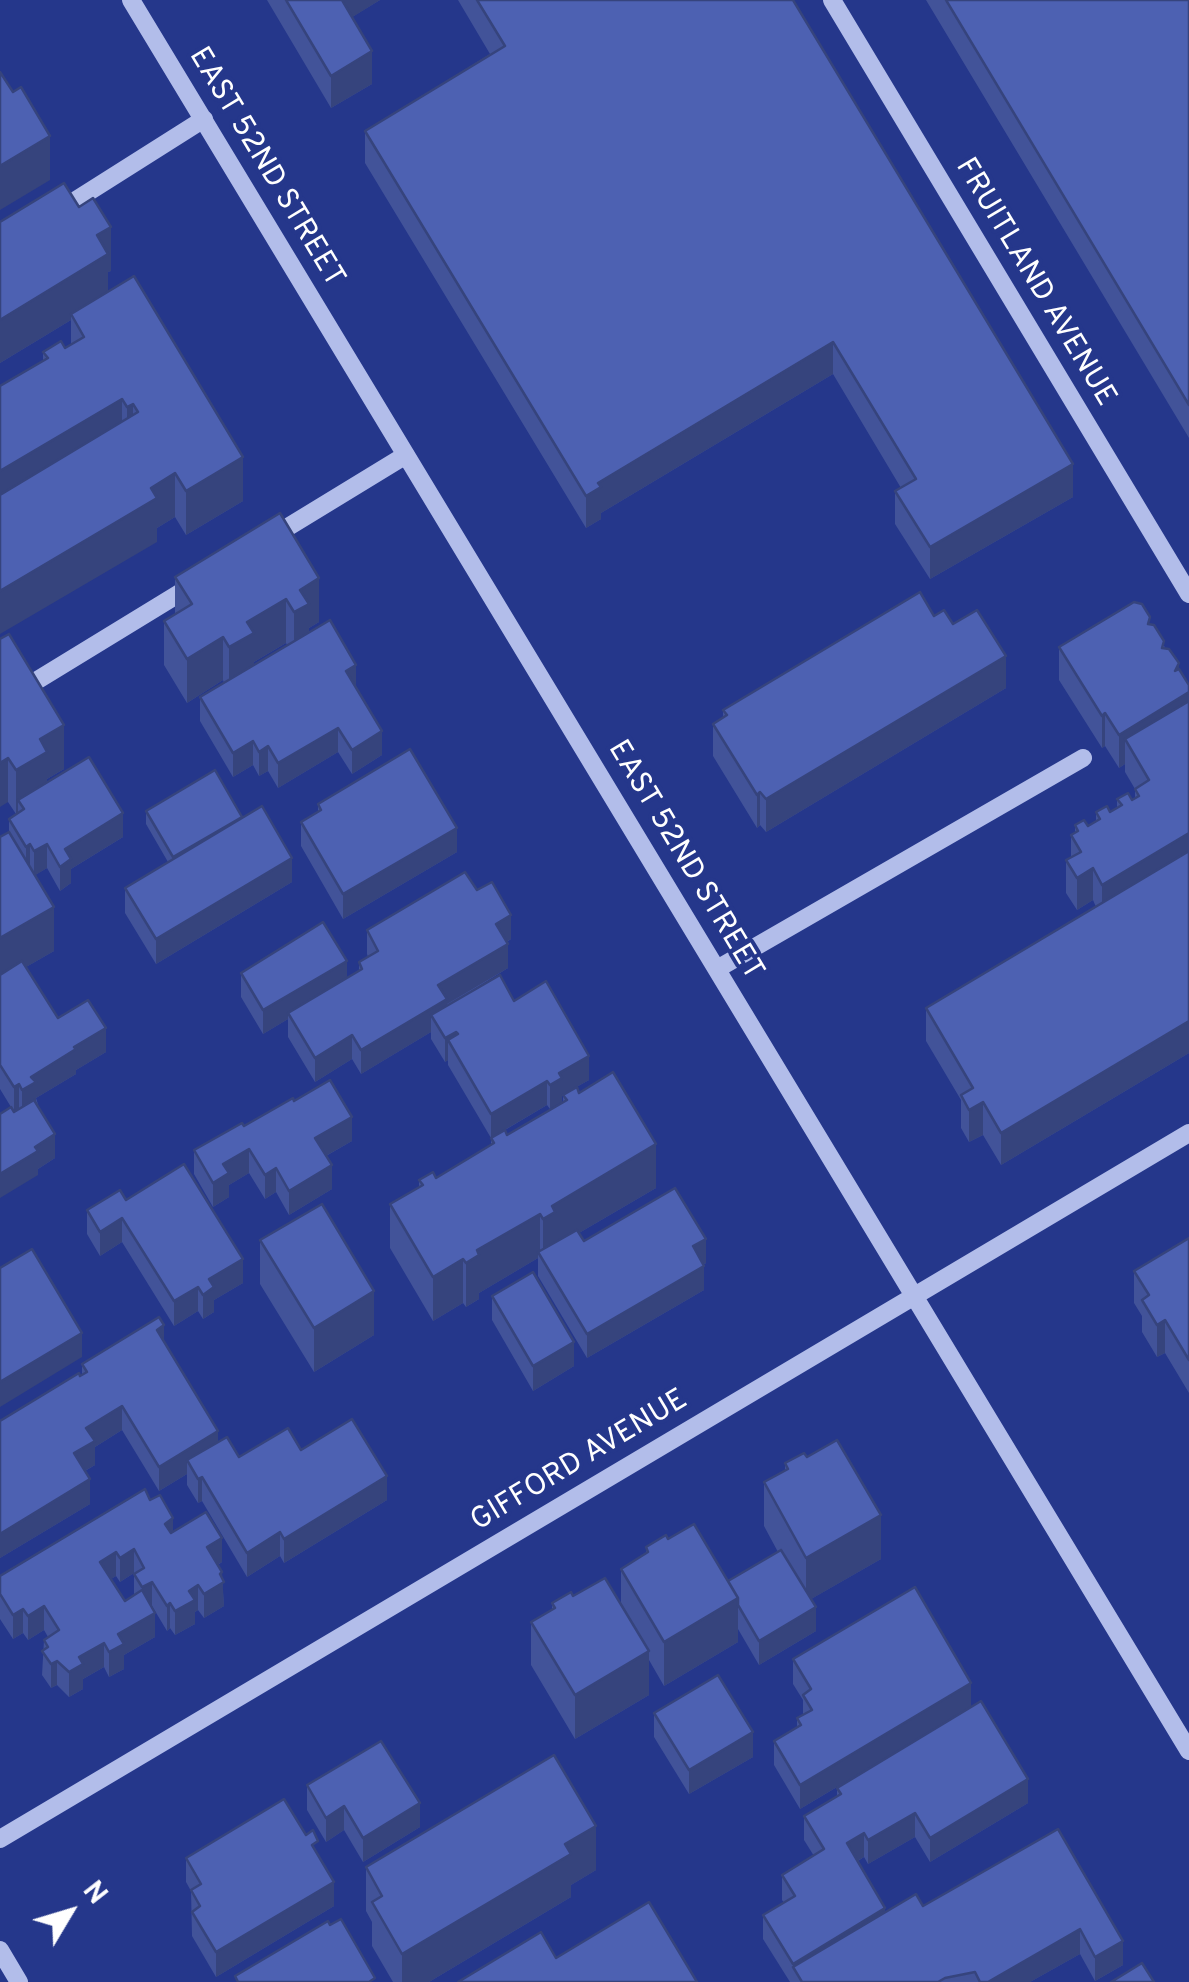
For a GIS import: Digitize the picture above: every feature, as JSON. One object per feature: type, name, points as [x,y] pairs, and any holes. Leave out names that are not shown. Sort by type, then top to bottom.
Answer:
[{"type":"street","name":"EAST 52ND STREET","points":[[131,0],[1189,1751]]},
{"type":"street","name":"FRUITLAND AVENUE","points":[[832,0],[1189,594]]},
{"type":"street","points":[[33,227],[204,119]]},
{"type":"street","points":[[250,550],[406,454]]},
{"type":"street","points":[[36,681],[201,580]]},
{"type":"street","points":[[716,969],[1083,758]]},
{"type":"street","name":"GIFFORD AVENUE","points":[[0,1839],[1189,1133]]},
{"type":"street","points":[[0,1950],[20,1982]]},
{"type":"building","points":[[286,0],[342,0],[372,51],[331,76]]},
{"type":"building","points":[[477,0],[793,0],[1073,464],[930,547],[895,491],[916,479],[833,342],[598,483],[601,487],[586,496],[365,131],[505,46]]},
{"type":"building","points":[[946,0],[1189,0],[1189,405]]},
{"type":"building","points":[[0,72],[13,92],[21,87],[50,136],[0,166]]},
{"type":"building","points":[[64,183],[79,207],[93,198],[111,227],[97,235],[108,254],[0,320],[0,222]]},
{"type":"building","points":[[134,276],[243,457],[186,491],[175,473],[151,488],[157,498],[0,591],[0,495],[138,412],[133,404],[127,407],[122,399],[0,471],[0,386],[48,358],[43,352],[61,341],[65,348],[84,337],[71,314]]},
{"type":"building","points":[[280,513],[319,578],[300,590],[309,604],[294,612],[286,599],[247,622],[254,633],[229,647],[223,637],[187,659],[164,621],[192,604],[175,577]]},
{"type":"building","points":[[920,592],[934,616],[944,610],[953,624],[977,610],[1006,656],[766,799],[760,792],[757,795],[713,724],[727,715],[723,710]]},
{"type":"building","points":[[1134,602],[1142,604],[1150,617],[1148,624],[1154,625],[1164,641],[1162,648],[1169,649],[1179,663],[1175,671],[1179,669],[1189,692],[1119,735],[1105,713],[1102,716],[1059,647]]},
{"type":"building","points":[[330,620],[356,665],[346,671],[382,731],[352,750],[338,728],[278,763],[268,746],[259,752],[253,741],[233,753],[200,697]]},
{"type":"building","points":[[9,634],[64,725],[40,739],[47,752],[16,770],[8,758],[0,763],[0,639]]},
{"type":"building","points":[[1189,701],[1189,833],[1102,885],[1093,868],[1077,878],[1066,860],[1081,852],[1071,835],[1078,831],[1075,825],[1084,820],[1088,826],[1100,819],[1096,812],[1107,806],[1110,812],[1122,805],[1117,799],[1128,793],[1132,800],[1139,796],[1135,789],[1149,780],[1125,739]]},
{"type":"building","points":[[410,749],[457,828],[343,894],[301,822],[321,810],[318,804]]},
{"type":"building","points":[[89,757],[123,813],[65,849],[71,859],[60,867],[47,844],[34,851],[30,844],[26,847],[9,819],[24,809],[18,800]]},
{"type":"building","points":[[215,770],[242,817],[173,857],[146,811]]},
{"type":"building","points":[[262,806],[292,858],[156,939],[125,888]]},
{"type":"building","points":[[9,832],[54,907],[0,938],[0,837]]},
{"type":"building","points":[[1189,851],[1189,1021],[1001,1133],[983,1102],[969,1110],[961,1095],[973,1088],[926,1008]]},
{"type":"building","points":[[465,872],[477,890],[492,882],[511,915],[496,924],[508,944],[438,985],[447,999],[361,1050],[352,1035],[315,1058],[288,1013],[362,969],[359,962],[378,951],[367,930]]},
{"type":"building","points":[[323,922],[347,961],[263,1010],[241,973]]},
{"type":"building","points":[[22,961],[58,1018],[88,1000],[106,1028],[31,1077],[36,1082],[22,1090],[19,1084],[14,1087],[0,1065],[0,975]]},
{"type":"building","points":[[500,975],[514,1001],[546,981],[589,1056],[559,1073],[562,1078],[550,1085],[547,1081],[491,1114],[448,1040],[458,1034],[445,1038],[431,1015]]},
{"type":"building","points":[[613,1072],[656,1144],[552,1206],[555,1212],[543,1219],[540,1214],[477,1250],[479,1255],[466,1263],[463,1259],[433,1277],[390,1204],[423,1185],[419,1180],[433,1172],[436,1178],[494,1143],[491,1138],[505,1130],[507,1135],[567,1100],[563,1095],[577,1087],[579,1093]]},
{"type":"building","points":[[330,1080],[352,1117],[315,1138],[332,1165],[289,1191],[276,1168],[265,1175],[249,1149],[223,1164],[229,1173],[213,1183],[194,1150]]},
{"type":"building","points":[[34,1100],[55,1134],[35,1147],[38,1151],[0,1174],[0,1114],[11,1107],[14,1112]]},
{"type":"building","points":[[184,1164],[243,1259],[209,1279],[214,1287],[203,1295],[198,1287],[174,1301],[122,1218],[100,1232],[87,1210],[120,1190],[126,1200]]},
{"type":"building","points":[[675,1188],[706,1239],[693,1246],[704,1266],[587,1334],[538,1252],[577,1230],[584,1241]]},
{"type":"building","points":[[322,1204],[374,1291],[314,1328],[260,1240]]},
{"type":"building","points":[[1189,1238],[1189,1360],[1165,1320],[1157,1325],[1142,1300],[1149,1295],[1134,1271]]},
{"type":"building","points":[[32,1249],[82,1333],[0,1382],[0,1268]]},
{"type":"building","points":[[533,1272],[574,1342],[533,1366],[492,1296]]},
{"type":"building","points":[[159,1317],[164,1325],[157,1330],[218,1431],[159,1467],[122,1406],[86,1428],[95,1441],[74,1453],[90,1479],[0,1534],[0,1421],[79,1373],[80,1376],[87,1372],[82,1364]]},
{"type":"building","points":[[352,1419],[387,1476],[284,1539],[280,1532],[247,1553],[202,1477],[198,1479],[187,1460],[227,1437],[239,1457],[288,1428],[301,1450]]},
{"type":"building","points":[[837,1440],[881,1515],[806,1558],[764,1482],[788,1469],[785,1463],[804,1453],[807,1457]]},
{"type":"building","points":[[145,1489],[150,1500],[160,1495],[173,1518],[165,1524],[171,1533],[206,1512],[222,1538],[207,1547],[224,1582],[204,1594],[198,1585],[189,1591],[195,1600],[175,1611],[170,1603],[167,1606],[152,1582],[142,1587],[134,1574],[144,1568],[134,1549],[120,1558],[116,1552],[100,1562],[125,1601],[142,1590],[155,1613],[118,1634],[124,1644],[109,1652],[104,1643],[79,1657],[83,1664],[69,1672],[57,1661],[51,1664],[42,1651],[48,1647],[44,1640],[59,1630],[44,1606],[28,1616],[23,1609],[13,1615],[0,1594],[0,1576]]},
{"type":"building","points":[[694,1524],[738,1598],[664,1642],[621,1569],[648,1552],[646,1547]]},
{"type":"building","points":[[781,1550],[816,1607],[759,1641],[728,1581]]},
{"type":"building","points":[[605,1578],[649,1651],[575,1695],[531,1622],[555,1608],[552,1603]]},
{"type":"building","points":[[915,1587],[971,1683],[800,1785],[774,1741],[801,1725],[797,1718],[812,1710],[803,1695],[811,1689],[793,1659]]},
{"type":"building","points":[[718,1675],[753,1732],[689,1770],[654,1713]]},
{"type":"building","points":[[981,1701],[1028,1779],[930,1838],[915,1813],[868,1840],[864,1833],[847,1843],[885,1908],[793,1964],[763,1915],[795,1896],[782,1875],[824,1849],[804,1816],[841,1794],[837,1788]]},
{"type":"building","points":[[381,1741],[420,1803],[363,1838],[344,1806],[326,1818],[307,1785]]},
{"type":"building","points":[[554,1755],[596,1826],[565,1844],[571,1854],[402,1954],[372,1902],[382,1896],[366,1867]]},
{"type":"building","points":[[284,1799],[306,1835],[313,1830],[318,1841],[312,1845],[334,1882],[216,1952],[192,1912],[200,1906],[191,1890],[201,1884],[186,1858]]},
{"type":"building","points":[[1058,1829],[1123,1941],[1095,1957],[1080,1929],[988,1982],[980,1982],[975,1972],[938,1982],[802,1982],[793,1967],[916,1894],[923,1906]]},
{"type":"building","points":[[649,1902],[697,1982],[458,1982],[541,1932],[556,1958]]},
{"type":"building","points":[[341,1919],[375,1978],[369,1982],[238,1982],[235,1976],[328,1921],[330,1925]]},
{"type":"building","points":[[1142,1963],[1154,1982],[1111,1982]]}]
